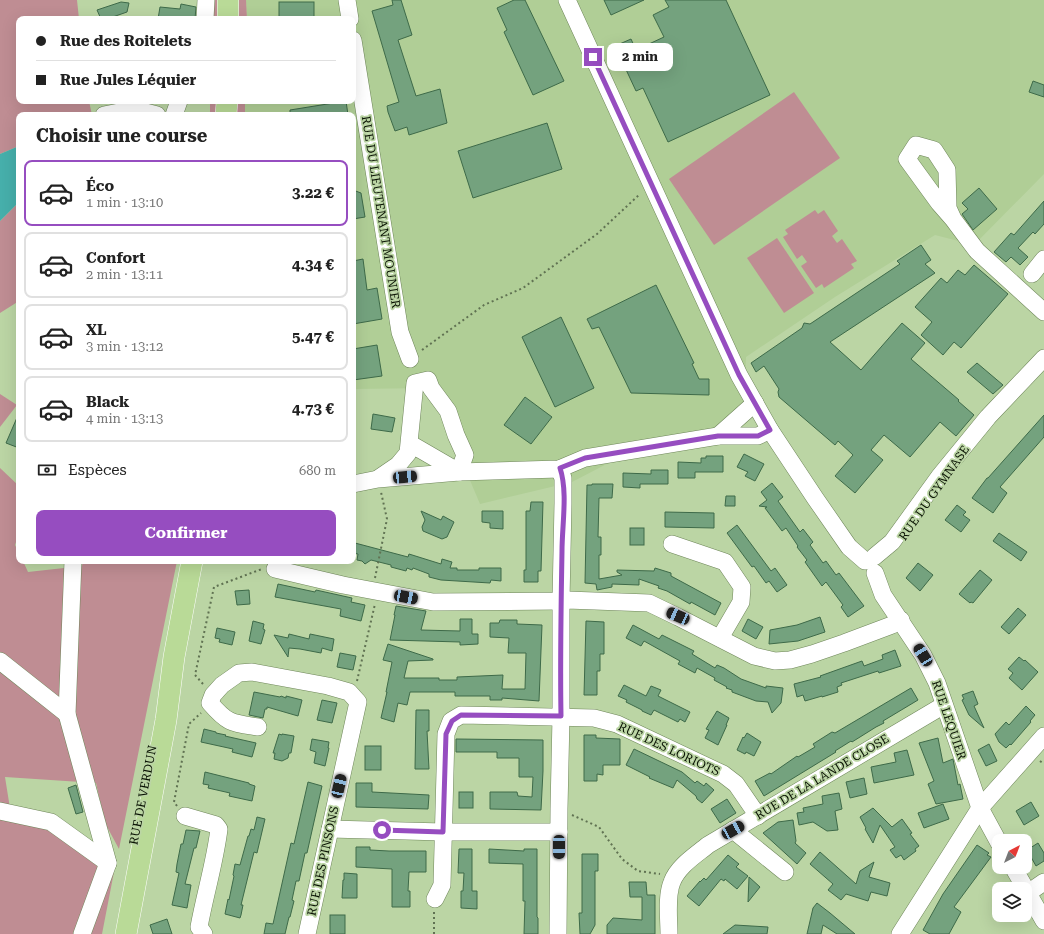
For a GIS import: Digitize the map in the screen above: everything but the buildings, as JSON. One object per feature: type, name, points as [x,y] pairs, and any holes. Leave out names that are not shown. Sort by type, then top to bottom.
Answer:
[{"type":"main road","points":[[228,0],[228,16]]},
{"type":"main road","name":"RUE DE VERDUN","points":[[126,934],[165,728],[174,657],[191,564]]},
{"type":"main road","name":"RUE DE VERDUN","points":[[116,934],[157,722],[174,657]]},
{"type":"street","points":[[205,16],[206,0]]},
{"type":"street","points":[[346,0],[349,16]]},
{"type":"street","name":"RUE LEQUIER","points":[[567,0],[739,375],[770,430],[849,547],[874,565],[884,595],[923,655],[937,682],[980,808],[994,834]]},
{"type":"street","name":"RUE DU LIEUTENANT MOUNIER","points":[[356,59],[400,332],[410,359]]},
{"type":"street","points":[[119,112],[134,109],[146,112]]},
{"type":"street","points":[[951,213],[977,251],[1044,312]]},
{"type":"street","points":[[1032,274],[1044,260]]},
{"type":"street","name":"RUE DU GYMNASE","points":[[874,565],[893,554],[900,540],[988,417],[1044,358]]},
{"type":"street","points":[[378,479],[398,465],[408,453],[415,383],[428,380],[431,388],[448,411],[465,455],[459,472]]},
{"type":"street","points":[[718,436],[755,403]]},
{"type":"street","points":[[356,483],[378,479],[459,472],[560,468],[585,458],[718,436],[758,436],[770,430]]},
{"type":"street","points":[[409,442],[459,472]]},
{"type":"street","points":[[558,934],[561,716],[560,601],[563,504],[563,478],[560,468]]},
{"type":"street","points":[[672,544],[725,562],[742,587],[741,602],[720,638]]},
{"type":"street","points":[[73,564],[68,714],[108,862],[83,933]]},
{"type":"street","points":[[275,569],[343,585],[433,602],[567,600],[649,603],[678,616],[754,656],[776,661],[790,660],[844,643],[892,625],[901,620]]},
{"type":"street","points":[[0,661],[68,714]]},
{"type":"street","points":[[258,727],[231,722],[221,716],[212,699],[222,685],[239,673],[252,672],[328,686],[349,692],[358,702]]},
{"type":"street","name":"RUE DES PINSONS","points":[[307,934],[358,702]]},
{"type":"street","name":"RUE DE LA LANDE CLOSE","points":[[670,934],[669,894],[672,882],[680,869],[699,852],[733,830],[944,705]]},
{"type":"street","name":"RUE DES LORIOTS","points":[[435,899],[442,885],[446,734],[452,721],[461,715],[561,716],[594,718],[617,724],[723,774],[736,784],[758,816]]},
{"type":"street","points":[[900,934],[980,808],[1044,736]]},
{"type":"street","points":[[0,811],[51,822],[108,862]]},
{"type":"street","points":[[185,816],[216,825],[219,828],[217,846],[199,927],[204,934]]},
{"type":"street","points":[[330,828],[443,832],[559,832]]},
{"type":"street","points":[[733,830],[784,872]]},
{"type":"street","points":[[1032,890],[1044,882]]},
{"type":"street","points":[[1032,900],[1044,921]]},
{"type":"path","points":[[410,359],[484,305],[524,288],[597,234],[652,184]]},
{"type":"path","points":[[358,702],[356,686],[375,591],[387,519],[378,479]]},
{"type":"path","points":[[185,816],[174,802],[189,724],[212,699],[195,675],[214,587],[264,569],[275,569]]},
{"type":"path","points":[[559,809],[599,827],[622,859],[638,871],[675,876]]},
{"type":"path","points":[[434,934],[435,899]]},
{"type":"shaded area","points":[[0,0],[77,0],[79,16],[16,16],[16,104],[90,104],[91,112],[16,112],[16,147],[0,154]]},
{"type":"shaded area","points":[[208,0],[246,0],[247,16],[207,16]]},
{"type":"shaded area","points":[[246,0],[1044,0],[1044,174],[974,245],[935,235],[835,297],[746,357],[744,423],[647,443],[572,482],[480,504],[431,388],[356,389],[356,112],[245,112],[245,104],[356,104],[356,16],[247,16]]},
{"type":"shaded area","points":[[794,92],[840,158],[714,245],[669,179]]},
{"type":"shaded area","points":[[210,104],[245,104],[245,112],[210,112]]},
{"type":"shaded area","points":[[16,205],[16,303],[0,313],[0,221]]},
{"type":"shaded area","points":[[815,210],[818,214],[824,210],[838,231],[832,236],[837,243],[842,239],[857,261],[851,264],[854,268],[824,288],[822,284],[816,288],[801,266],[807,262],[802,255],[797,259],[783,237],[788,234],[785,230]]},
{"type":"shaded area","points":[[777,238],[814,293],[784,313],[747,258]]},
{"type":"shaded area","points":[[0,394],[16,404],[16,406],[0,427]]},
{"type":"shaded area","points":[[0,468],[16,483],[16,564],[24,564],[28,572],[82,566],[82,564],[176,564],[119,849],[105,823],[96,783],[5,777],[12,821],[54,830],[114,872],[102,934],[0,934]]},
{"type":"water","points":[[16,147],[16,205],[0,221],[0,154]]},
{"type":"route","points":[[382,830],[443,832],[446,734],[452,721],[461,715],[561,716],[560,601],[563,478],[560,468],[585,458],[718,436],[758,436],[770,430],[739,375],[593,57]]}]
